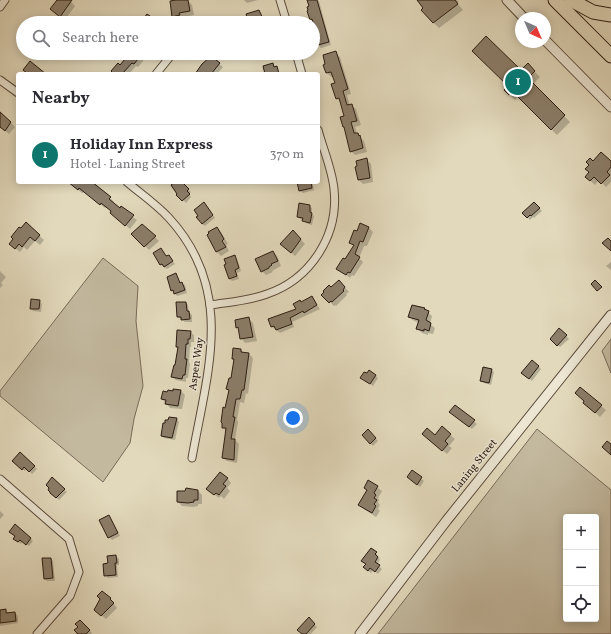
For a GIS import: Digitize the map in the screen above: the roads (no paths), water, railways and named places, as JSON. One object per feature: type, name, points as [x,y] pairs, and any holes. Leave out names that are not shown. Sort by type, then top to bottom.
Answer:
[{"type":"highway","points":[[555,0],[611,56]]},
{"type":"highway","points":[[571,0],[593,12],[611,15]]},
{"type":"street","points":[[0,6],[5,0]]},
{"type":"street","points":[[280,0],[285,16]]},
{"type":"street","points":[[507,0],[518,12]]},
{"type":"street","points":[[551,46],[611,107]]},
{"type":"street","points":[[158,72],[167,60]]},
{"type":"street","points":[[298,60],[301,72]]},
{"type":"street","points":[[0,80],[16,92]]},
{"type":"street","points":[[210,305],[262,296],[279,289],[302,272],[320,252],[326,241],[330,228],[334,198],[332,178],[320,137]]},
{"type":"street","name":"Aspen Way","points":[[129,184],[163,212],[191,248],[203,273],[210,305],[212,325],[211,354],[192,458]]},
{"type":"street","name":"Laning Street","points":[[360,634],[447,520],[611,315]]},
{"type":"street","points":[[0,479],[70,539],[79,572],[70,596],[37,634]]},
{"type":"place","name":"Holiday Inn Express","points":[[518,82]]}]
